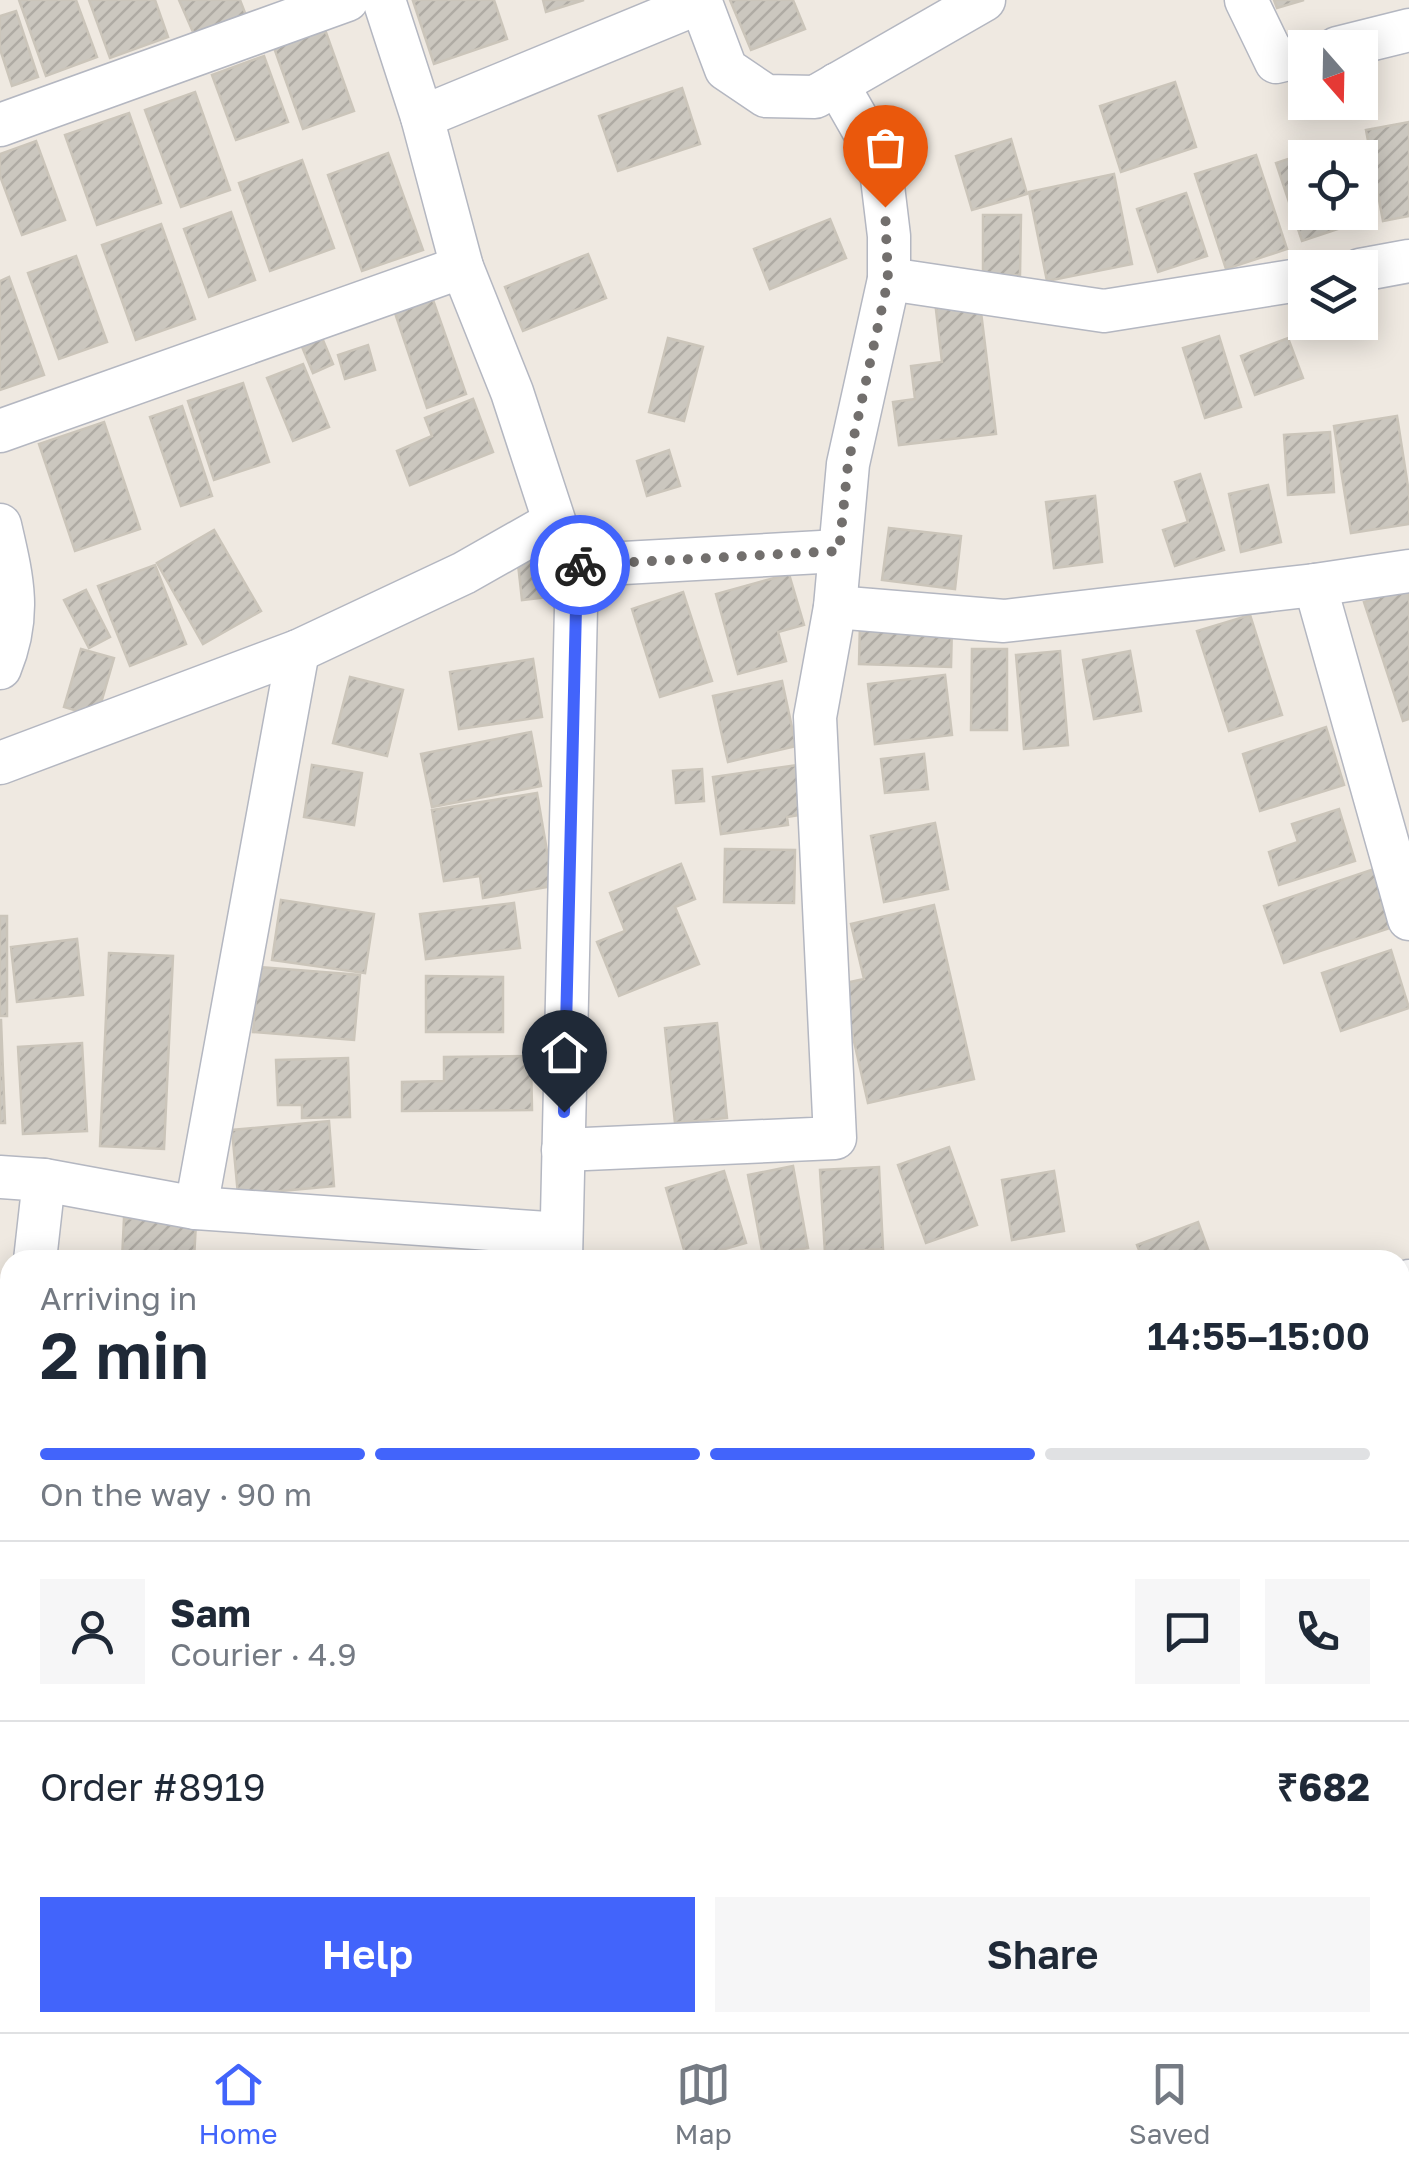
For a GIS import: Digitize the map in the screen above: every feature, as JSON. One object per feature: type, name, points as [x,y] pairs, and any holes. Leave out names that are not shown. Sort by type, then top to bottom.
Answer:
[{"type":"street","points":[[0,125],[347,0]]},
{"type":"street","points":[[0,1178],[44,1180],[196,1208],[561,1247],[576,607],[570,566],[512,392],[462,267],[422,117],[384,0]]},
{"type":"street","points":[[422,117],[700,1],[726,68],[766,96],[815,97],[984,0]]},
{"type":"street","points":[[1246,0],[1276,62],[1288,59]]},
{"type":"street","points":[[1378,38],[1409,30]]},
{"type":"street","points":[[563,1150],[835,1138],[815,717],[834,607],[848,464],[888,280],[889,236],[882,178],[866,133],[837,84]]},
{"type":"street","points":[[1378,267],[1409,262]]},
{"type":"street","points":[[0,431],[462,267]]},
{"type":"street","points":[[888,280],[1104,311],[1288,282]]},
{"type":"street","points":[[0,763],[298,651],[464,572],[554,522]]},
{"type":"street","points":[[0,525],[15,588],[8,648],[0,668]]},
{"type":"street","points":[[570,566],[839,551]]},
{"type":"street","points":[[834,607],[1004,622],[1409,571]]},
{"type":"street","points":[[1315,585],[1409,919]]},
{"type":"street","points":[[196,1208],[298,651]]},
{"type":"street","points":[[36,1250],[44,1180]]},
{"type":"building","points":[[19,0],[76,0],[97,57],[46,76]]},
{"type":"building","points":[[89,0],[155,0],[168,37],[110,58]]},
{"type":"building","points":[[179,0],[240,0],[247,18],[196,39]]},
{"type":"building","points":[[494,0],[507,39],[434,64],[413,1]]},
{"type":"building","points":[[543,0],[584,0],[546,12]]},
{"type":"building","points":[[730,0],[793,0],[805,29],[751,50]]},
{"type":"building","points":[[1274,0],[1304,0],[1277,8]]},
{"type":"building","points":[[16,11],[38,77],[12,86],[0,49],[0,16]]},
{"type":"building","points":[[323,24],[354,111],[303,129],[272,42]]},
{"type":"building","points":[[264,56],[288,122],[236,140],[212,75]]},
{"type":"building","points":[[1175,82],[1196,147],[1121,172],[1100,106]]},
{"type":"building","points":[[682,88],[700,144],[618,171],[599,116]]},
{"type":"building","points":[[195,92],[230,190],[181,207],[145,110]]},
{"type":"building","points":[[129,113],[161,203],[97,225],[65,135]]},
{"type":"building","points":[[1409,122],[1409,216],[1383,221],[1378,194],[1378,140],[1368,140],[1366,130]]},
{"type":"building","points":[[1011,139],[1027,194],[972,210],[956,156]]},
{"type":"building","points":[[36,141],[65,220],[22,235],[0,176],[0,154]]},
{"type":"building","points":[[388,153],[423,250],[362,271],[328,175]]},
{"type":"building","points":[[1256,155],[1287,249],[1226,269],[1195,174]]},
{"type":"building","points":[[1288,159],[1288,199],[1276,163]]},
{"type":"building","points":[[302,160],[334,248],[270,271],[239,183]]},
{"type":"building","points":[[1114,174],[1132,264],[1047,281],[1029,192]]},
{"type":"building","points":[[1186,193],[1207,256],[1158,272],[1137,209]]},
{"type":"building","points":[[231,212],[255,280],[209,297],[184,229]]},
{"type":"building","points":[[983,215],[1021,215],[1020,275],[983,275]]},
{"type":"building","points":[[830,219],[846,258],[770,289],[754,249]]},
{"type":"building","points":[[161,224],[195,319],[136,340],[102,245]]},
{"type":"building","points":[[1298,230],[1335,230],[1302,241]]},
{"type":"building","points":[[588,254],[606,298],[523,331],[505,287]]},
{"type":"building","points":[[76,256],[107,342],[59,359],[28,273]]},
{"type":"building","points":[[9,277],[44,375],[0,390],[0,281]]},
{"type":"building","points":[[979,296],[996,434],[899,445],[893,402],[915,399],[911,366],[942,362],[935,301]]},
{"type":"building","points":[[433,300],[466,394],[427,408],[395,313]]},
{"type":"building","points":[[320,333],[333,364],[313,373],[300,342]]},
{"type":"building","points":[[1219,336],[1241,407],[1205,418],[1183,348]]},
{"type":"building","points":[[668,338],[703,347],[684,421],[649,412]]},
{"type":"building","points":[[1288,338],[1303,378],[1255,395],[1241,356]]},
{"type":"building","points":[[368,345],[375,370],[345,379],[338,355]]},
{"type":"building","points":[[303,364],[329,427],[293,441],[267,378]]},
{"type":"building","points":[[243,383],[269,462],[214,480],[188,401]]},
{"type":"building","points":[[473,399],[493,452],[410,485],[397,451],[432,436],[425,418]]},
{"type":"building","points":[[182,406],[212,496],[181,506],[150,417]]},
{"type":"building","points":[[1397,416],[1409,493],[1409,524],[1351,533],[1334,426]]},
{"type":"building","points":[[104,422],[140,529],[75,551],[39,444]]},
{"type":"building","points":[[1330,432],[1334,492],[1288,495],[1284,435]]},
{"type":"building","points":[[669,450],[680,486],[647,496],[637,461]]},
{"type":"building","points":[[1200,474],[1224,550],[1175,566],[1163,530],[1188,522],[1175,482]]},
{"type":"building","points":[[1268,485],[1281,542],[1241,552],[1229,494]]},
{"type":"building","points":[[1095,496],[1102,562],[1054,568],[1046,502]]},
{"type":"building","points":[[889,528],[961,536],[955,589],[882,580]]},
{"type":"building","points":[[214,530],[261,611],[203,644],[157,563]]},
{"type":"building","points":[[543,544],[549,597],[522,600],[516,546]]},
{"type":"building","points":[[155,565],[186,644],[130,666],[98,586]]},
{"type":"building","points":[[789,574],[804,625],[778,632],[786,661],[738,674],[716,594]]},
{"type":"building","points":[[1409,587],[1409,719],[1403,721],[1364,602]]},
{"type":"building","points":[[86,590],[110,637],[89,648],[64,600]]},
{"type":"building","points":[[683,592],[712,681],[660,697],[632,609]]},
{"type":"building","points":[[1250,615],[1282,715],[1229,731],[1197,631]]},
{"type":"building","points":[[860,622],[952,625],[951,667],[859,664]]},
{"type":"building","points":[[81,649],[114,658],[97,717],[64,707]]},
{"type":"building","points":[[972,649],[1007,649],[1007,730],[971,730]]},
{"type":"building","points":[[1060,651],[1068,745],[1024,749],[1016,655]]},
{"type":"building","points":[[1130,651],[1141,711],[1094,719],[1083,660]]},
{"type":"building","points":[[533,659],[542,717],[459,729],[450,672]]},
{"type":"building","points":[[945,675],[952,735],[875,744],[868,684]]},
{"type":"building","points":[[350,677],[403,690],[387,756],[333,743]]},
{"type":"building","points":[[782,681],[796,746],[728,762],[713,696]]},
{"type":"building","points":[[1326,727],[1344,785],[1260,811],[1243,754]]},
{"type":"building","points":[[531,732],[541,786],[432,807],[421,754]]},
{"type":"building","points":[[924,754],[928,789],[885,793],[881,759]]},
{"type":"building","points":[[812,763],[818,812],[787,817],[788,825],[721,834],[713,777]]},
{"type":"building","points":[[312,765],[362,773],[354,825],[304,817]]},
{"type":"building","points":[[702,769],[704,801],[676,803],[673,771]]},
{"type":"building","points":[[537,793],[553,886],[483,898],[480,876],[444,881],[432,810]]},
{"type":"building","points":[[1339,809],[1355,861],[1279,885],[1269,852],[1298,842],[1292,824]]},
{"type":"building","points":[[935,823],[948,889],[884,902],[871,836]]},
{"type":"building","points":[[725,849],[795,850],[794,903],[724,902]]},
{"type":"building","points":[[681,864],[695,899],[675,907],[699,964],[619,996],[597,942],[625,931],[610,893]]},
{"type":"building","points":[[1374,869],[1393,927],[1284,963],[1264,906]]},
{"type":"building","points":[[281,900],[374,914],[365,973],[272,960]]},
{"type":"building","points":[[514,903],[520,948],[426,959],[420,914]]},
{"type":"building","points":[[934,905],[974,1079],[868,1103],[841,984],[864,979],[851,924]]},
{"type":"building","points":[[0,916],[7,916],[7,1016],[0,1016]]},
{"type":"building","points":[[77,939],[83,995],[17,1002],[11,947]]},
{"type":"building","points":[[1391,950],[1409,1008],[1341,1031],[1322,973]]},
{"type":"building","points":[[109,953],[173,956],[164,1149],[100,1146]]},
{"type":"building","points":[[259,967],[360,975],[354,1040],[253,1032]]},
{"type":"building","points":[[426,976],[503,977],[503,1032],[426,1032]]},
{"type":"building","points":[[1,1020],[5,1123],[0,1123]]},
{"type":"building","points":[[717,1023],[727,1118],[675,1123],[665,1028]]},
{"type":"building","points":[[82,1043],[87,1131],[23,1134],[18,1047]]},
{"type":"building","points":[[531,1056],[532,1110],[402,1111],[402,1082],[444,1081],[444,1057]]},
{"type":"building","points":[[348,1058],[350,1117],[302,1118],[302,1105],[278,1105],[276,1060]]},
{"type":"building","points":[[329,1121],[334,1186],[238,1195],[232,1130]]},
{"type":"building","points":[[949,1147],[977,1225],[926,1243],[898,1165]]},
{"type":"building","points":[[793,1166],[808,1248],[762,1250],[748,1175]]},
{"type":"building","points":[[879,1167],[883,1249],[825,1250],[820,1170]]},
{"type":"building","points":[[724,1171],[746,1243],[722,1250],[684,1250],[666,1188]]},
{"type":"building","points":[[1054,1171],[1064,1231],[1012,1240],[1002,1180]]},
{"type":"building","points":[[124,1218],[196,1222],[195,1250],[122,1250]]},
{"type":"building","points":[[1198,1222],[1208,1250],[1139,1250],[1137,1245]]},
{"type":"way so far","points":[[580,565],[839,551],[848,464],[888,280],[885,207]]},
{"type":"route","points":[[564,1112],[576,607],[570,566],[580,565]]}]
